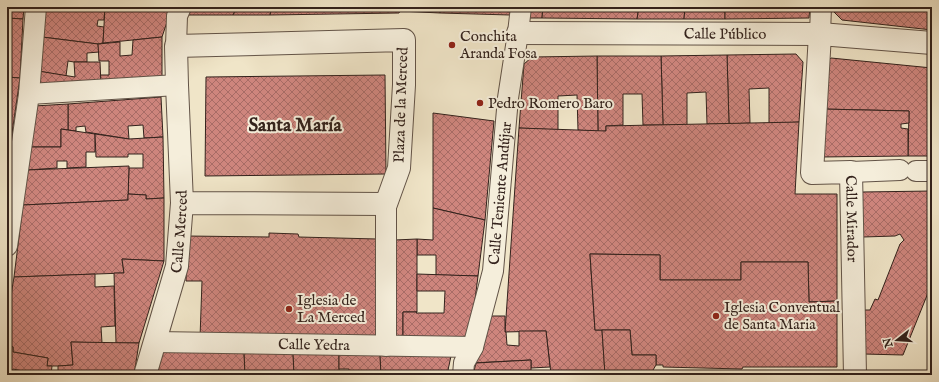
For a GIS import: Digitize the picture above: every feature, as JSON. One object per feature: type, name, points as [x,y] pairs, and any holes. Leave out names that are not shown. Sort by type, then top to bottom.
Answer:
[{"type":"street","points":[[7,246],[29,94],[36,7]]},
{"type":"street","points":[[29,94],[177,85],[177,16],[181,7]]},
{"type":"street","name":"Calle Teniente Andújar","points":[[463,375],[464,363],[473,347],[493,271],[508,98],[521,7]]},
{"type":"street","name":"Calle Mirador","points":[[821,7],[812,173],[851,172],[855,375]]},
{"type":"street","name":"Calle Público","points":[[518,33],[820,34],[932,43]]},
{"type":"street","name":"Plaza de la Merced","points":[[176,46],[404,40],[404,85],[399,168],[386,204]]},
{"type":"street","name":"Calle Merced","points":[[145,375],[178,266],[182,203],[177,85]]},
{"type":"street","points":[[851,172],[916,171]]},
{"type":"street","points":[[182,203],[386,204],[386,346]]},
{"type":"street","name":"Calle Yedra","points":[[155,342],[473,347]]},
{"type":"building","points":[[7,7],[24,7],[23,19],[7,18]]},
{"type":"building","points":[[46,7],[105,7],[104,20],[98,20],[97,26],[104,27],[103,43],[98,44],[42,37]]},
{"type":"building","points":[[105,7],[172,7],[162,37],[103,43]]},
{"type":"building","points":[[187,7],[237,7],[233,15],[186,15]]},
{"type":"building","points":[[237,7],[272,7],[270,15],[233,15]]},
{"type":"building","points":[[272,7],[400,7],[400,11],[399,13],[270,15]]},
{"type":"building","points":[[400,7],[441,7],[440,13],[400,11]]},
{"type":"building","points":[[441,7],[511,7],[510,15],[440,13]]},
{"type":"building","points":[[525,7],[543,7],[542,18],[523,18]]},
{"type":"building","points":[[543,7],[639,7],[637,19],[542,18]]},
{"type":"building","points":[[639,7],[685,7],[684,19],[637,19]]},
{"type":"building","points":[[685,7],[725,7],[725,19],[684,19]]},
{"type":"building","points":[[725,7],[810,7],[809,18],[725,19]]},
{"type":"building","points":[[830,7],[932,7],[932,30],[842,20]]},
{"type":"building","points":[[7,18],[23,19],[20,78],[7,77]]},
{"type":"building","points":[[42,37],[98,44],[99,52],[87,53],[87,62],[68,61],[66,76],[38,71]]},
{"type":"building","points":[[162,37],[162,81],[101,85],[100,75],[109,75],[109,61],[99,61],[98,44],[120,42],[120,56],[132,55],[133,40]]},
{"type":"building","points":[[796,54],[803,62],[799,122],[769,124],[769,88],[749,89],[750,123],[729,124],[727,55]]},
{"type":"building","points":[[727,55],[729,124],[707,124],[706,92],[687,93],[687,125],[663,125],[661,56]]},
{"type":"building","points":[[597,56],[661,56],[663,125],[643,125],[642,94],[623,94],[623,125],[606,126],[606,131],[598,132]]},
{"type":"building","points":[[597,56],[598,132],[578,130],[577,95],[558,96],[558,130],[519,128],[524,64],[532,57]]},
{"type":"building","points":[[831,58],[932,68],[932,156],[908,156],[909,111],[822,109],[825,64]]},
{"type":"building","points":[[74,62],[100,62],[101,85],[36,90],[38,71],[75,77]]},
{"type":"building","points":[[385,75],[386,174],[205,176],[206,77]]},
{"type":"building","points":[[7,77],[20,78],[9,154],[7,154]]},
{"type":"building","points":[[161,97],[163,137],[144,138],[143,125],[128,126],[129,139],[86,132],[85,126],[76,127],[76,131],[68,130],[68,104]]},
{"type":"building","points":[[68,104],[68,130],[61,129],[61,147],[29,147],[34,106]]},
{"type":"building","points":[[822,109],[909,111],[909,123],[901,124],[901,128],[908,129],[908,156],[820,157]]},
{"type":"building","points":[[433,113],[494,121],[485,220],[433,208]]},
{"type":"building","points":[[799,122],[795,194],[837,194],[837,301],[809,302],[808,262],[741,262],[741,280],[660,280],[660,255],[590,254],[595,330],[602,330],[605,373],[551,374],[546,331],[505,332],[519,128],[606,131],[606,126]]},
{"type":"building","points":[[61,129],[95,134],[95,152],[86,152],[86,167],[67,168],[67,161],[57,161],[57,168],[27,170],[29,147],[61,147]]},
{"type":"building","points":[[95,134],[129,139],[163,137],[164,198],[146,199],[146,195],[128,194],[129,168],[143,168],[143,154],[128,154],[128,157],[96,157]]},
{"type":"building","points":[[129,166],[128,200],[23,205],[27,170]]},
{"type":"building","points":[[932,191],[932,283],[903,355],[864,354],[863,310],[870,310],[875,299],[878,300],[900,244],[904,240],[900,234],[895,236],[863,237],[862,192]]},
{"type":"building","points":[[128,194],[146,195],[146,199],[164,198],[164,261],[122,259],[124,273],[14,277],[23,205],[128,200]]},
{"type":"building","points":[[433,208],[485,220],[478,276],[436,275],[436,255],[417,255],[417,239],[433,240]]},
{"type":"building","name":"Iglesia de La Merced","points":[[269,233],[298,234],[299,237],[377,239],[376,340],[200,338],[202,281],[186,281],[187,236],[269,237]]},
{"type":"building","points":[[417,239],[417,312],[403,312],[403,341],[395,341],[395,240]]},
{"type":"building","name":"Iglesia Conventual de Santa Maria","points":[[590,254],[660,255],[660,280],[741,280],[741,262],[808,262],[809,302],[837,301],[837,367],[743,367],[742,369],[663,367],[663,365],[656,365],[656,355],[632,355],[630,330],[595,330]]},
{"type":"building","points":[[122,259],[164,261],[139,343],[116,343],[114,273],[124,273]]},
{"type":"building","points":[[95,274],[95,287],[114,286],[115,326],[101,327],[102,343],[71,342],[73,365],[47,366],[48,358],[13,352],[13,347],[7,345],[9,308],[14,277]]},
{"type":"building","points":[[417,274],[478,276],[470,340],[403,341],[403,312],[444,313],[445,291],[417,291]]},
{"type":"building","points":[[488,316],[505,316],[507,345],[519,346],[519,331],[546,331],[550,367],[531,368],[531,360],[472,363]]},
{"type":"building","points":[[602,330],[630,330],[632,355],[656,355],[656,365],[650,375],[605,375]]},
{"type":"building","points":[[71,342],[139,343],[134,375],[58,375],[58,366],[73,365]]},
{"type":"building","points":[[7,345],[13,347],[13,352],[48,358],[47,366],[52,366],[51,375],[28,375],[28,372],[13,369],[10,375],[7,375]]},
{"type":"building","points":[[163,348],[244,351],[245,375],[155,375]]},
{"type":"building","points":[[244,351],[293,352],[294,375],[245,375]]},
{"type":"building","points":[[293,352],[339,353],[339,375],[294,375]]},
{"type":"building","points":[[339,353],[380,354],[381,375],[349,375],[349,369],[339,369]]},
{"type":"building","points":[[380,354],[451,356],[447,375],[381,375]]},
{"type":"building","points":[[531,360],[531,374],[473,375],[476,363]]},
{"type":"building","points":[[583,373],[583,375],[520,375],[520,374]]},
{"type":"place","name":"Conchita Aranda Fosa","points":[[452,45]]},
{"type":"place","name":"Pedro Romero Baro","points":[[480,103]]},
{"type":"place","name":"Iglesia de La Merced","points":[[289,309]]},
{"type":"place","name":"Iglesia Conventual de Santa Maria","points":[[716,316]]},
{"type":"district","name":"Santa María","points":[[295,126]]}]
